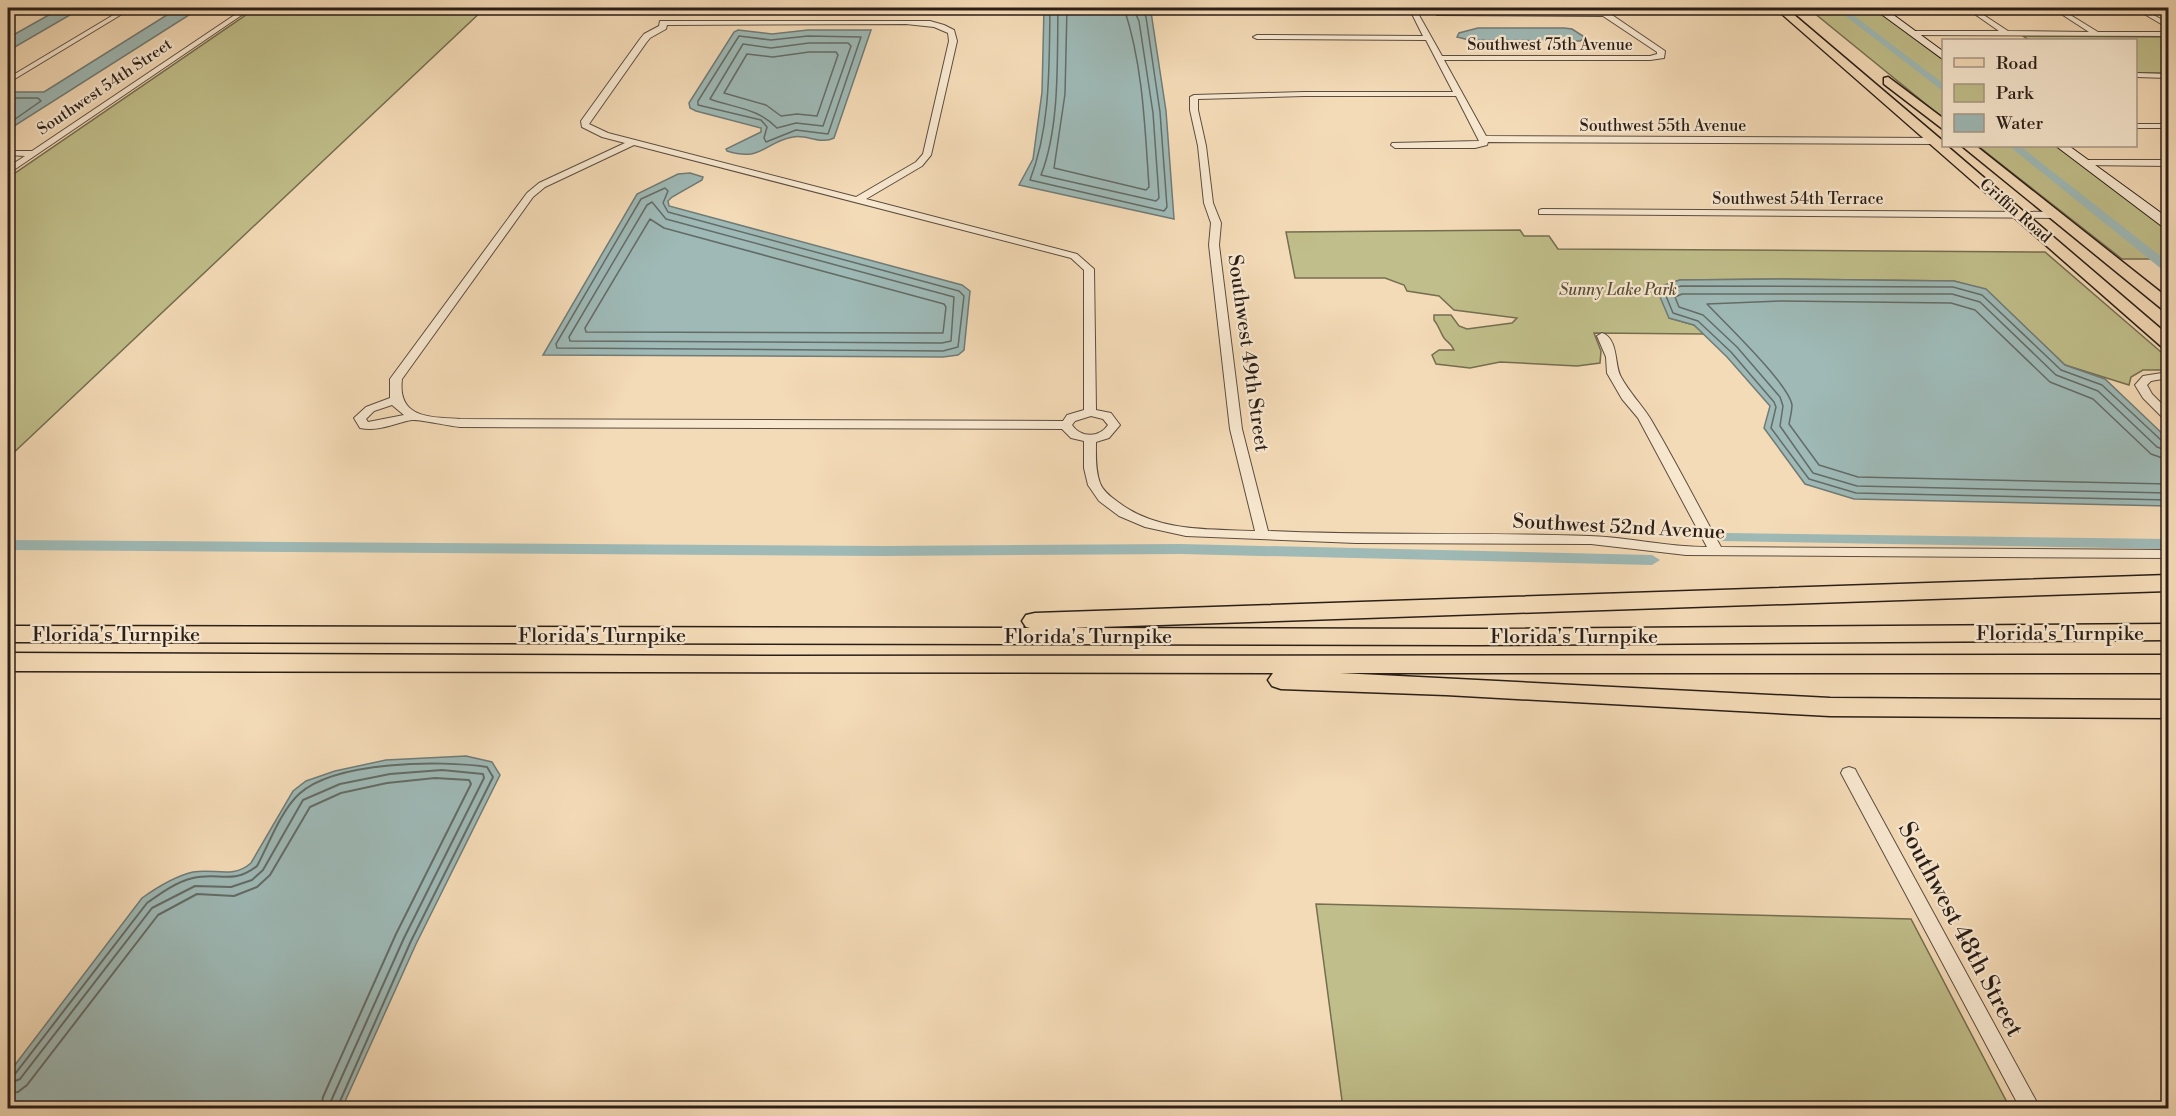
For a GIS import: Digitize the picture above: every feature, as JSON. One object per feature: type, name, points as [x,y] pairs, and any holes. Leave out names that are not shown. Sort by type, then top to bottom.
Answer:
[{"type":"highway","points":[[827,636],[952,623],[2169,583]]},
{"type":"highway","name":"Florida's Turnpike","points":[[8,634],[1489,637],[2169,632]]},
{"type":"highway","name":"Florida's Turnpike","points":[[8,662],[1090,665],[2169,664]]},
{"type":"highway","points":[[1090,665],[1234,679],[1446,686],[1755,704],[2169,710]]},
{"type":"main road","name":"Griffin Road","points":[[1780,8],[1845,62],[1869,73],[1942,146]]},
{"type":"main road","points":[[1869,73],[1900,91],[1942,124]]},
{"type":"main road","name":"Griffin Road","points":[[1943,147],[2169,343]]},
{"type":"main road","name":"Griffin Road","points":[[1969,147],[2169,306]]},
{"type":"street","points":[[8,10],[13,8]]},
{"type":"street","points":[[8,81],[129,8]]},
{"type":"street","name":"Southwest 54th Street","points":[[8,171],[31,153],[249,8]]},
{"type":"street","points":[[1412,8],[1483,139]]},
{"type":"street","points":[[1878,8],[1942,56]]},
{"type":"street","points":[[1969,8],[2016,39]]},
{"type":"street","points":[[2055,8],[2097,33]]},
{"type":"street","points":[[2137,8],[2169,26]]},
{"type":"street","name":"Southwest 75th Avenue","points":[[1438,58],[1661,56],[1661,51],[1647,39],[1622,26],[1614,17],[1604,14],[1439,14]]},
{"type":"street","points":[[858,200],[919,164],[927,155],[952,41],[951,33],[947,29],[933,24],[906,22],[663,23],[663,27],[647,36],[643,41],[585,121],[585,125],[596,132],[858,200],[1061,251],[1083,262],[1089,269],[1090,412]]},
{"type":"street","points":[[1912,33],[2169,34]]},
{"type":"street","points":[[1257,37],[1428,38]]},
{"type":"street","points":[[2137,75],[2169,76]]},
{"type":"street","name":"Southwest 49th Street","points":[[1263,536],[1236,429],[1214,245],[1218,230],[1207,198],[1201,137],[1191,109],[1194,98],[1207,95],[1458,94]]},
{"type":"street","points":[[2137,126],[2169,126]]},
{"type":"street","name":"Southwest 55th Avenue","points":[[1395,145],[1474,145],[1484,143],[1483,139],[1936,141]]},
{"type":"street","points":[[633,142],[535,189],[396,379],[393,390],[394,400],[413,416],[434,421],[460,423],[1066,425],[1076,415],[1090,412],[1107,416],[1114,425],[1107,434],[1090,438],[1073,434],[1066,425]]},
{"type":"street","points":[[2063,147],[2169,224]]},
{"type":"street","points":[[8,153],[31,153]]},
{"type":"street","points":[[2085,163],[2169,163]]},
{"type":"street","name":"Southwest 54th Terrace","points":[[1542,212],[2054,215]]},
{"type":"street","points":[[1602,336],[1612,357],[1613,373],[1628,399],[1643,417],[1716,551]]},
{"type":"street","points":[[2169,375],[2147,378],[2140,385],[2169,416]]},
{"type":"street","points":[[394,400],[360,417],[364,425],[386,424],[413,416]]},
{"type":"street","name":"Southwest 52nd Avenue","points":[[1090,438],[1090,468],[1094,485],[1104,498],[1124,513],[1150,524],[1186,532],[1356,539],[1591,540],[1686,551],[2169,554]]},
{"type":"street","name":"Southwest 48th Street","points":[[1849,773],[2030,1108]]},
{"type":"green space","points":[[256,8],[485,8],[8,458],[8,178]]},
{"type":"green space","points":[[1808,8],[1874,8],[1942,59],[1942,117]]},
{"type":"green space","points":[[2023,36],[2168,37],[2168,73],[2137,73],[2137,39],[2028,39]]},
{"type":"green space","points":[[1979,147],[2057,147],[2168,228],[2168,259],[2122,259]]},
{"type":"green space","name":"Sunny Lake Park","points":[[1520,230],[1524,236],[1549,236],[1558,249],[2045,252],[2168,358],[2168,370],[2143,370],[2131,377],[2129,385],[2065,365],[1986,290],[1954,281],[1781,279],[1680,280],[1665,285],[1669,318],[1694,325],[1704,334],[1594,333],[1601,351],[1600,363],[1577,366],[1500,362],[1470,368],[1436,364],[1432,355],[1439,350],[1454,350],[1445,340],[1434,320],[1434,315],[1451,315],[1459,326],[1467,329],[1512,323],[1517,318],[1454,310],[1439,296],[1407,291],[1404,285],[1385,278],[1295,278],[1286,232]]},
{"type":"green space","points":[[1316,904],[1911,919],[2010,1108],[1343,1108]]},
{"type":"water","points":[[61,8],[82,8],[8,51],[8,38]]},
{"type":"water","points":[[178,8],[200,8],[8,130],[8,92],[44,92]]},
{"type":"water","points":[[1044,8],[1141,8],[1151,12],[1166,111],[1174,219],[1019,185],[1033,159],[1042,92]]},
{"type":"water","points":[[1478,28],[1564,28],[1572,29],[1586,38],[1580,41],[1469,40],[1457,37],[1459,33]]},
{"type":"water","points":[[738,30],[772,34],[808,30],[871,30],[834,138],[819,140],[798,136],[783,139],[756,153],[739,154],[727,151],[726,149],[761,132],[761,128],[696,111],[690,108],[689,103],[734,32]]},
{"type":"water","points":[[690,173],[703,177],[702,180],[672,197],[668,201],[669,206],[962,285],[970,291],[964,350],[958,355],[943,357],[543,355],[637,194],[678,174]]},
{"type":"water","points":[[1680,280],[1954,281],[1986,289],[2065,365],[2105,379],[2168,439],[2168,506],[1854,499],[1805,484],[1764,428],[1770,406],[1727,357],[1694,325],[1669,318],[1660,297],[1664,285]]},
{"type":"water","points":[[466,756],[492,762],[500,775],[416,944],[342,1108],[8,1108],[8,1074],[142,898],[166,883],[193,872],[231,872],[244,868],[251,863],[293,791],[306,781],[335,771],[386,760]]},
{"type":"waterway","points":[[1839,8],[1942,87]]},
{"type":"waterway","points":[[2015,147],[2168,268]]},
{"type":"waterway","points":[[1727,538],[2168,544]]},
{"type":"waterway","points":[[8,545],[885,551],[1181,549],[1652,560]]}]
